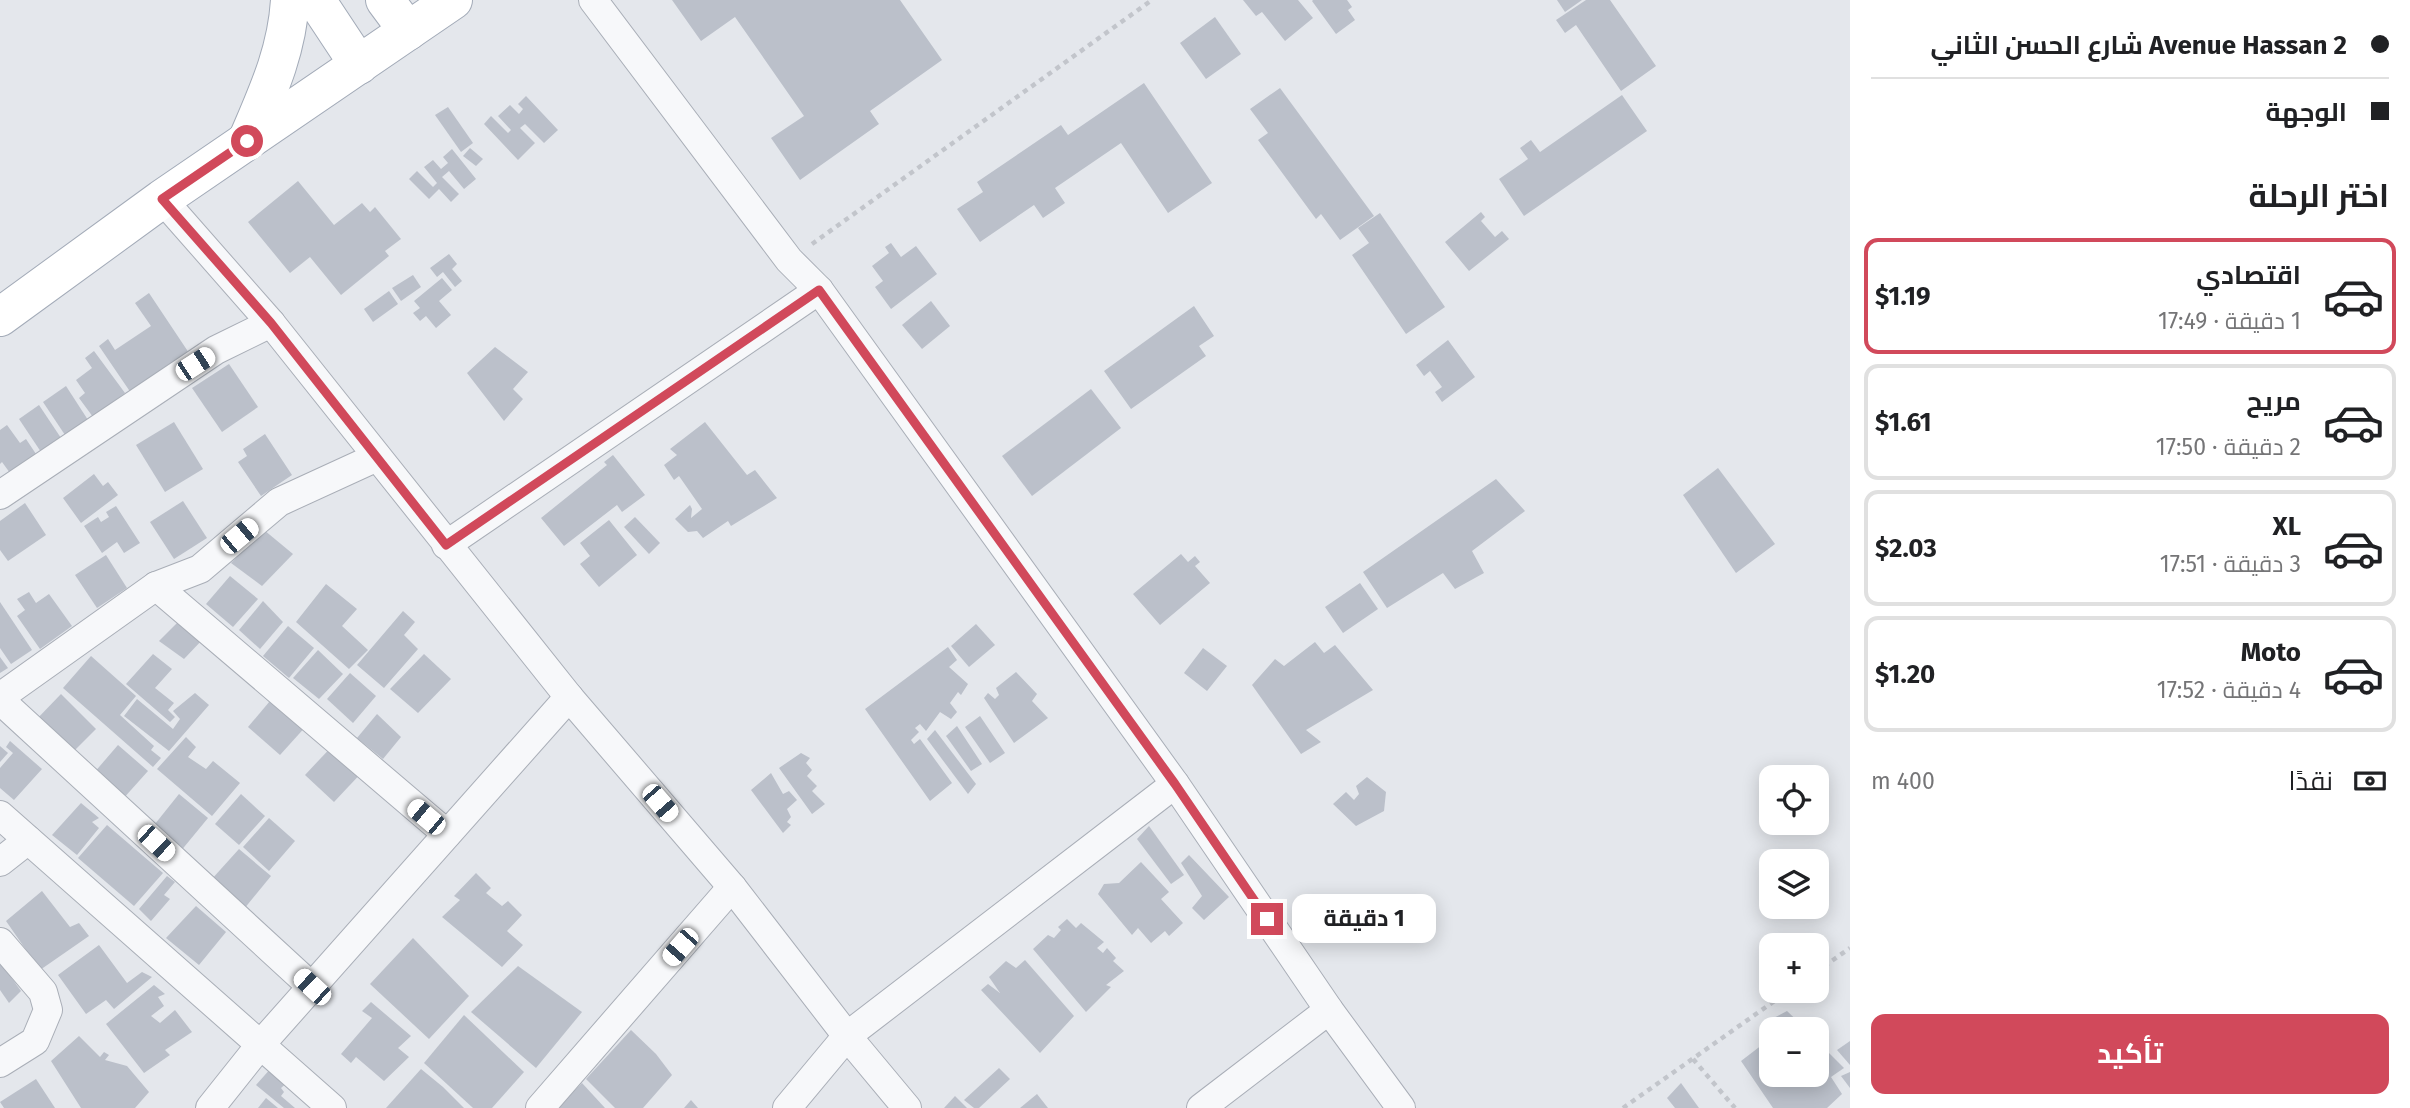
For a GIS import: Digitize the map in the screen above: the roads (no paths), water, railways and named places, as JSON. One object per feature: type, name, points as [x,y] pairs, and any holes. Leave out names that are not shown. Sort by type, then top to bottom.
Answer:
[{"type":"main road","points":[[247,141],[273,79],[288,31],[290,0]]},
{"type":"main road","points":[[316,0],[359,65]]},
{"type":"main road","points":[[385,0],[408,31]]},
{"type":"main road","points":[[0,317],[162,199],[453,0]]},
{"type":"street","points":[[593,0],[789,260],[819,290],[1175,784],[1329,1010],[1401,1108]]},
{"type":"street","points":[[162,199],[271,323],[569,697],[732,887],[847,1037],[907,1108]]},
{"type":"street","points":[[446,545],[819,290]]},
{"type":"street","points":[[0,495],[216,350],[271,323]]},
{"type":"street","points":[[312,987],[0,699],[156,586],[200,569],[279,502],[377,457]]},
{"type":"street","points":[[156,586],[447,834]]},
{"type":"street","points":[[210,1108],[261,1044],[569,697]]},
{"type":"street","points":[[787,1108],[847,1037],[1175,784]]},
{"type":"street","points":[[0,815],[332,1108]]},
{"type":"street","points":[[0,862],[27,840]]},
{"type":"street","points":[[540,1108],[732,887]]},
{"type":"street","points":[[0,942],[43,992],[48,1010],[35,1041],[0,1063]]},
{"type":"street","points":[[1201,1108],[1329,1010]]}]
